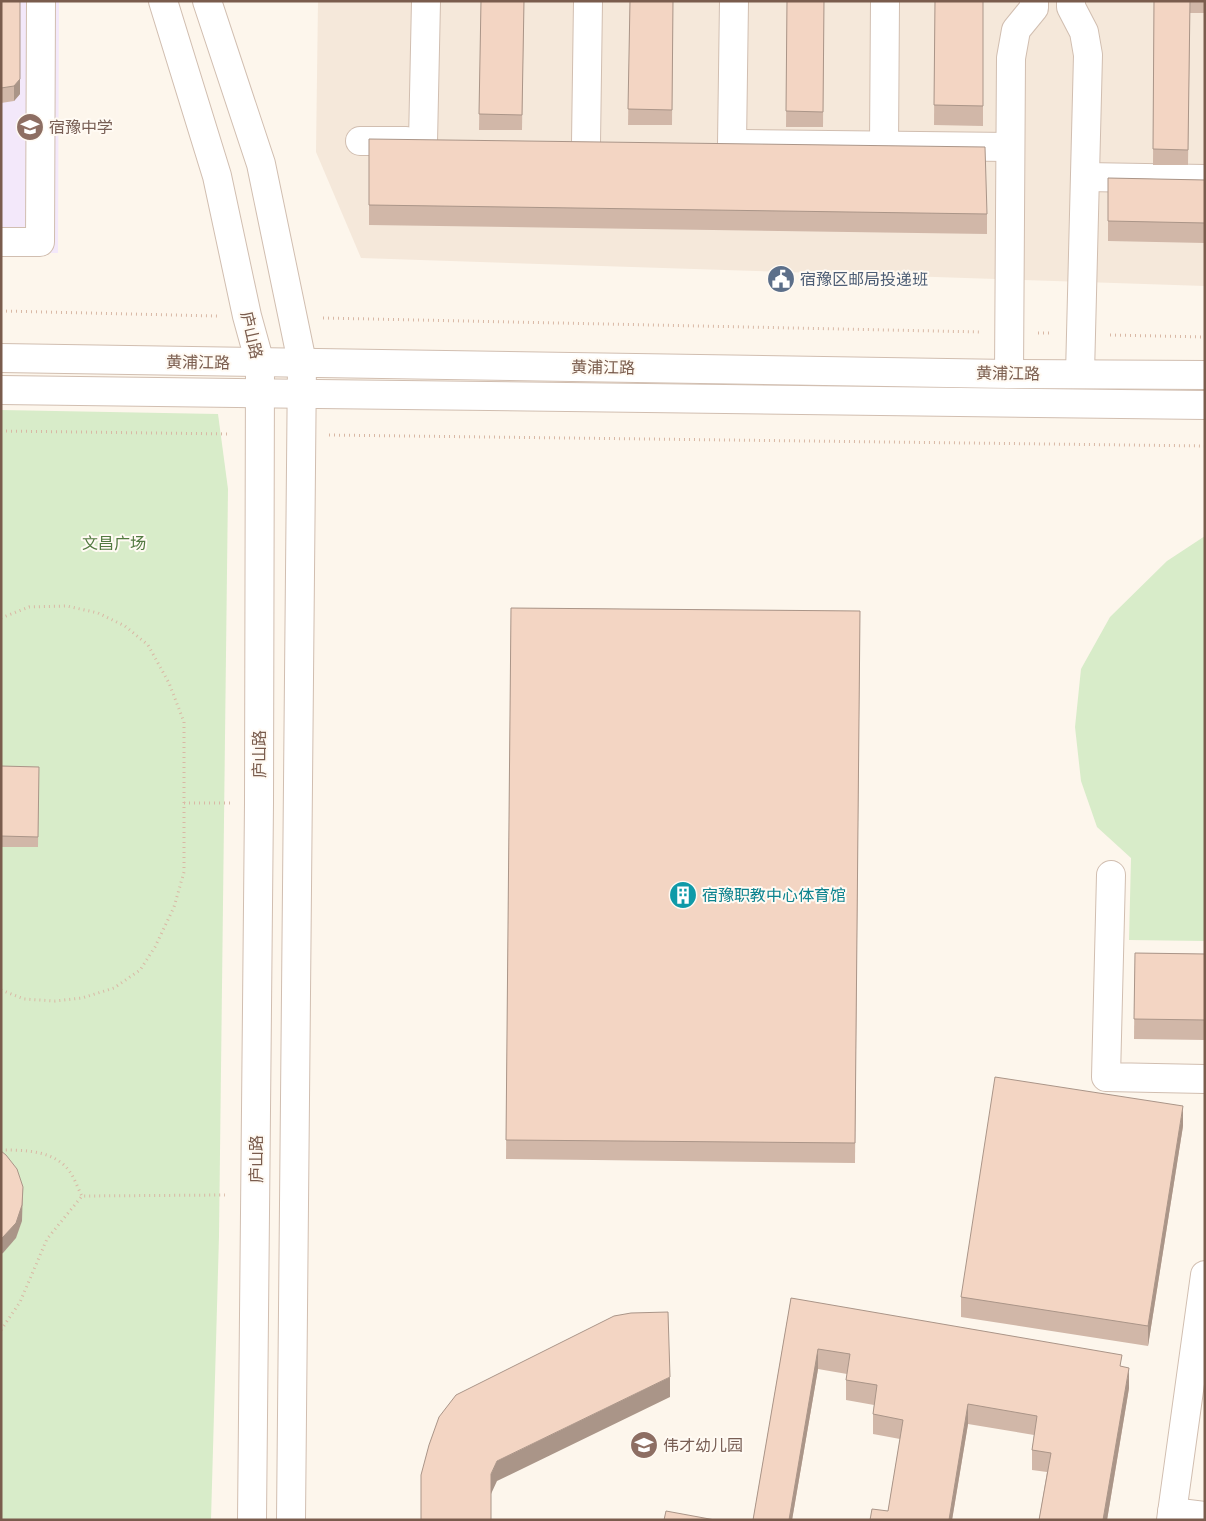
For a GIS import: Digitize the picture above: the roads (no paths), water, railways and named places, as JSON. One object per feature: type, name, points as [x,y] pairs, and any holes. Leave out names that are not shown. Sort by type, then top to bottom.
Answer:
[{"type":"street","points":[[1,242],[40,242],[41,1]]},
{"type":"street","name":"庐山路","points":[[163,1],[217,176],[260,363],[259,803],[252,1520]]},
{"type":"street","points":[[207,1],[261,164],[302,362],[291,1520]]},
{"type":"street","points":[[423,142],[426,1]]},
{"type":"street","points":[[558,143],[596,143],[588,1]]},
{"type":"street","points":[[732,144],[734,1]]},
{"type":"street","points":[[884,145],[885,1]]},
{"type":"street","points":[[1009,374],[1011,58],[1016,30],[1034,8],[1034,1]]},
{"type":"street","points":[[1071,1],[1071,7],[1084,32],[1088,55],[1080,374]]},
{"type":"street","points":[[360,141],[452,142]]},
{"type":"street","points":[[703,144],[1010,147]]},
{"type":"street","points":[[1085,177],[1205,180]]},
{"type":"street","name":"黄浦江路","points":[[1,358],[1009,374],[1205,375]]},
{"type":"street","name":"黄浦江路","points":[[1,390],[1205,405]]},
{"type":"street","points":[[1111,875],[1106,1077],[1205,1079]]},
{"type":"street","points":[[1205,1275],[1171,1516],[1205,1516]]},
{"type":"place","name":"宿豫中学","points":[[30,127]]},
{"type":"place","name":"宿豫区邮局投递班","points":[[781,279]]},
{"type":"place","name":"宿豫职教中心体育馆","points":[[683,895]]},
{"type":"place","name":"伟才幼儿园","points":[[644,1445]]},
{"type":"park label","name":"文昌广场","points":[[114,543]]}]
